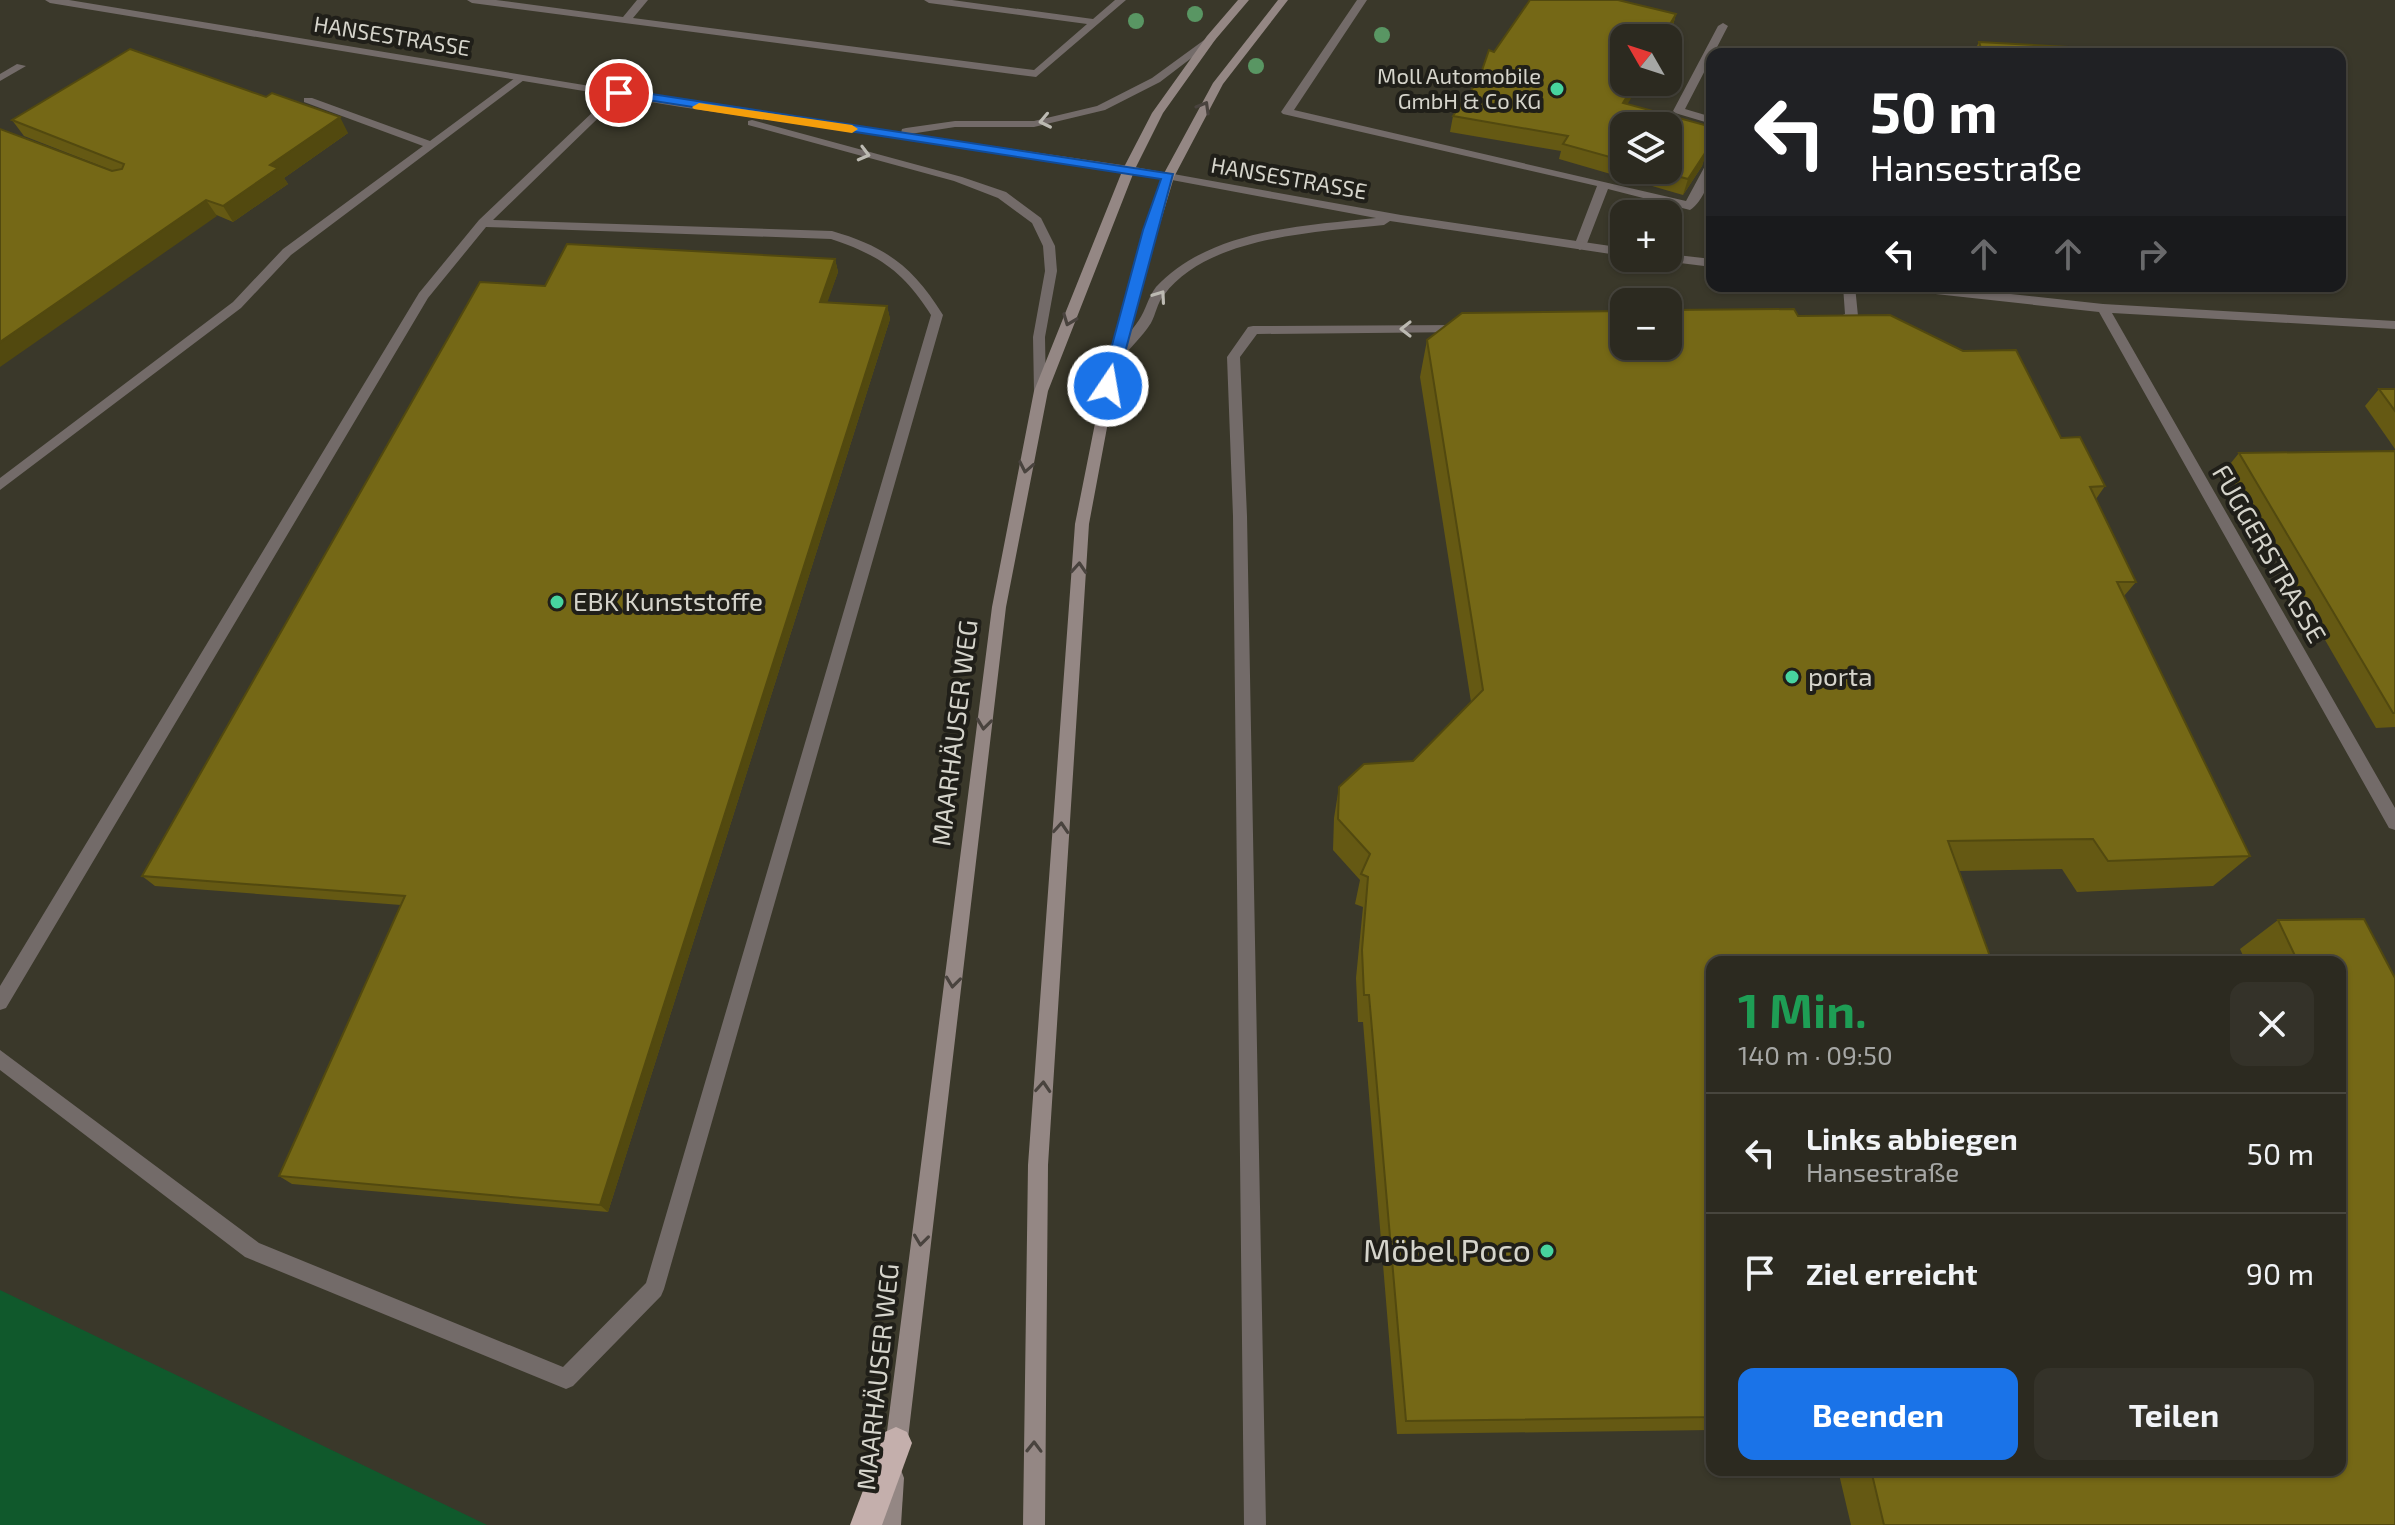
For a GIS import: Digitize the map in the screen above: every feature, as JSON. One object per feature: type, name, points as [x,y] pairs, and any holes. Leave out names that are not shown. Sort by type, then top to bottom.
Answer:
[{"type":"highway","points":[[866,1525],[896,1443]]},
{"type":"main road","name":"MAARHÄUSER WEG","points":[[890,1525],[896,1443],[999,607],[1041,391],[1129,169],[1158,113],[1211,38],[1244,0]]},
{"type":"main road","points":[[1034,1525],[1039,1149],[1082,524],[1114,358],[1168,177],[1218,83],[1283,0]]},
{"type":"street","name":"HANSESTRASSE","points":[[50,0],[681,104],[1129,169],[1401,219],[1610,250]]},
{"type":"street","points":[[472,0],[1036,74],[1121,0]]},
{"type":"street","points":[[626,20],[643,0]]},
{"type":"street","points":[[929,0],[1096,22]]},
{"type":"street","points":[[1362,0],[1287,112],[1690,206],[1706,175]]},
{"type":"street","points":[[1712,48],[1723,26]]},
{"type":"street","name":"HANSESTRASSE","points":[[885,133],[955,124],[1034,124],[1101,108],[1156,80],[1211,38]]},
{"type":"street","points":[[1706,59],[1679,111],[1706,119]]},
{"type":"street","points":[[0,78],[21,66]]},
{"type":"street","points":[[0,485],[237,305],[287,252],[523,77]]},
{"type":"street","points":[[0,1002],[423,296],[483,223],[619,93]]},
{"type":"street","points":[[308,100],[429,144]]},
{"type":"street","name":"HANSESTRASSE","points":[[681,104],[958,179],[1002,195],[1037,221],[1049,246],[1051,271],[1039,337],[1041,391]]},
{"type":"street","points":[[1580,246],[1604,184]]},
{"type":"street","name":"HANSESTRASSE","points":[[1114,358],[1146,319],[1159,293],[1189,266],[1219,250],[1309,229],[1401,219]]},
{"type":"street","points":[[0,1059],[252,1250],[566,1379],[654,1289],[937,315],[916,279],[877,249],[832,235],[483,223]]},
{"type":"street","points":[[1682,260],[1706,262]]},
{"type":"street","points":[[1820,330],[1852,316],[1850,292]]},
{"type":"street","points":[[1955,292],[2103,308],[2395,325]]},
{"type":"street","name":"FUGGERSTRASSE","points":[[2103,308],[2395,823]]},
{"type":"street","points":[[1255,1525],[1240,516],[1233,357],[1253,330],[1477,329]]},
{"type":"green space","points":[[0,1290],[487,1525],[0,1525]]},
{"type":"building","name":"Moll Automobile GmbH & Co KG","points":[[1530,0],[1618,0],[1676,14],[1670,24],[1610,24],[1610,96],[1627,96],[1623,103],[1656,112],[1610,112],[1610,157],[1563,144],[1568,136],[1453,116],[1479,79],[1489,50],[1494,52]]},
{"type":"building","points":[[1979,42],[2088,48],[1981,48]]},
{"type":"building","points":[[130,49],[266,97],[272,93],[340,117],[270,165],[278,168],[223,206],[206,200],[0,342],[0,129],[112,171],[122,169],[124,164],[12,120]]},
{"type":"building","name":"Moll Automobile GmbH & Co KG","points":[[1682,119],[1706,125],[1706,152],[1688,179],[1682,177]]},
{"type":"building","name":"EBK Kunststoffe","points":[[567,244],[835,259],[820,302],[887,306],[600,1205],[279,1176],[405,896],[142,876],[480,282],[545,286]]},
{"type":"building","name":"porta","points":[[1794,309],[1798,316],[1890,315],[1963,351],[2016,350],[2061,438],[2080,437],[2105,486],[2090,487],[2136,582],[2117,582],[2250,856],[2108,861],[2093,839],[1948,841],[1990,956],[1706,956],[1706,1417],[1406,1421],[1369,995],[1364,995],[1362,950],[1368,877],[1361,874],[1370,854],[1338,819],[1339,787],[1364,764],[1413,761],[1483,690],[1427,340],[1462,313],[1610,311],[1610,360],[1682,360],[1682,310]]},
{"type":"building","points":[[2379,389],[2395,389],[2395,411]]},
{"type":"building","points":[[2395,451],[2395,713],[2393,713],[2239,453]]},
{"type":"building","points":[[2364,919],[2395,978],[2395,1525],[1884,1525],[1872,1476],[2346,1476],[2346,956],[2295,956],[2278,920]]},
{"type":"slow traffic","points":[[699,107],[852,129]]},
{"type":"place","name":"Moll Automobile GmbH & Co KG","points":[[1557,89]]},
{"type":"place","name":"EBK Kunststoffe","points":[[557,602]]},
{"type":"place","name":"porta","points":[[1792,677]]},
{"type":"place","name":"Möbel Poco","points":[[1547,1251]]},
{"type":"route","points":[[619,93],[1168,177],[1150,230],[1108,386]]}]
